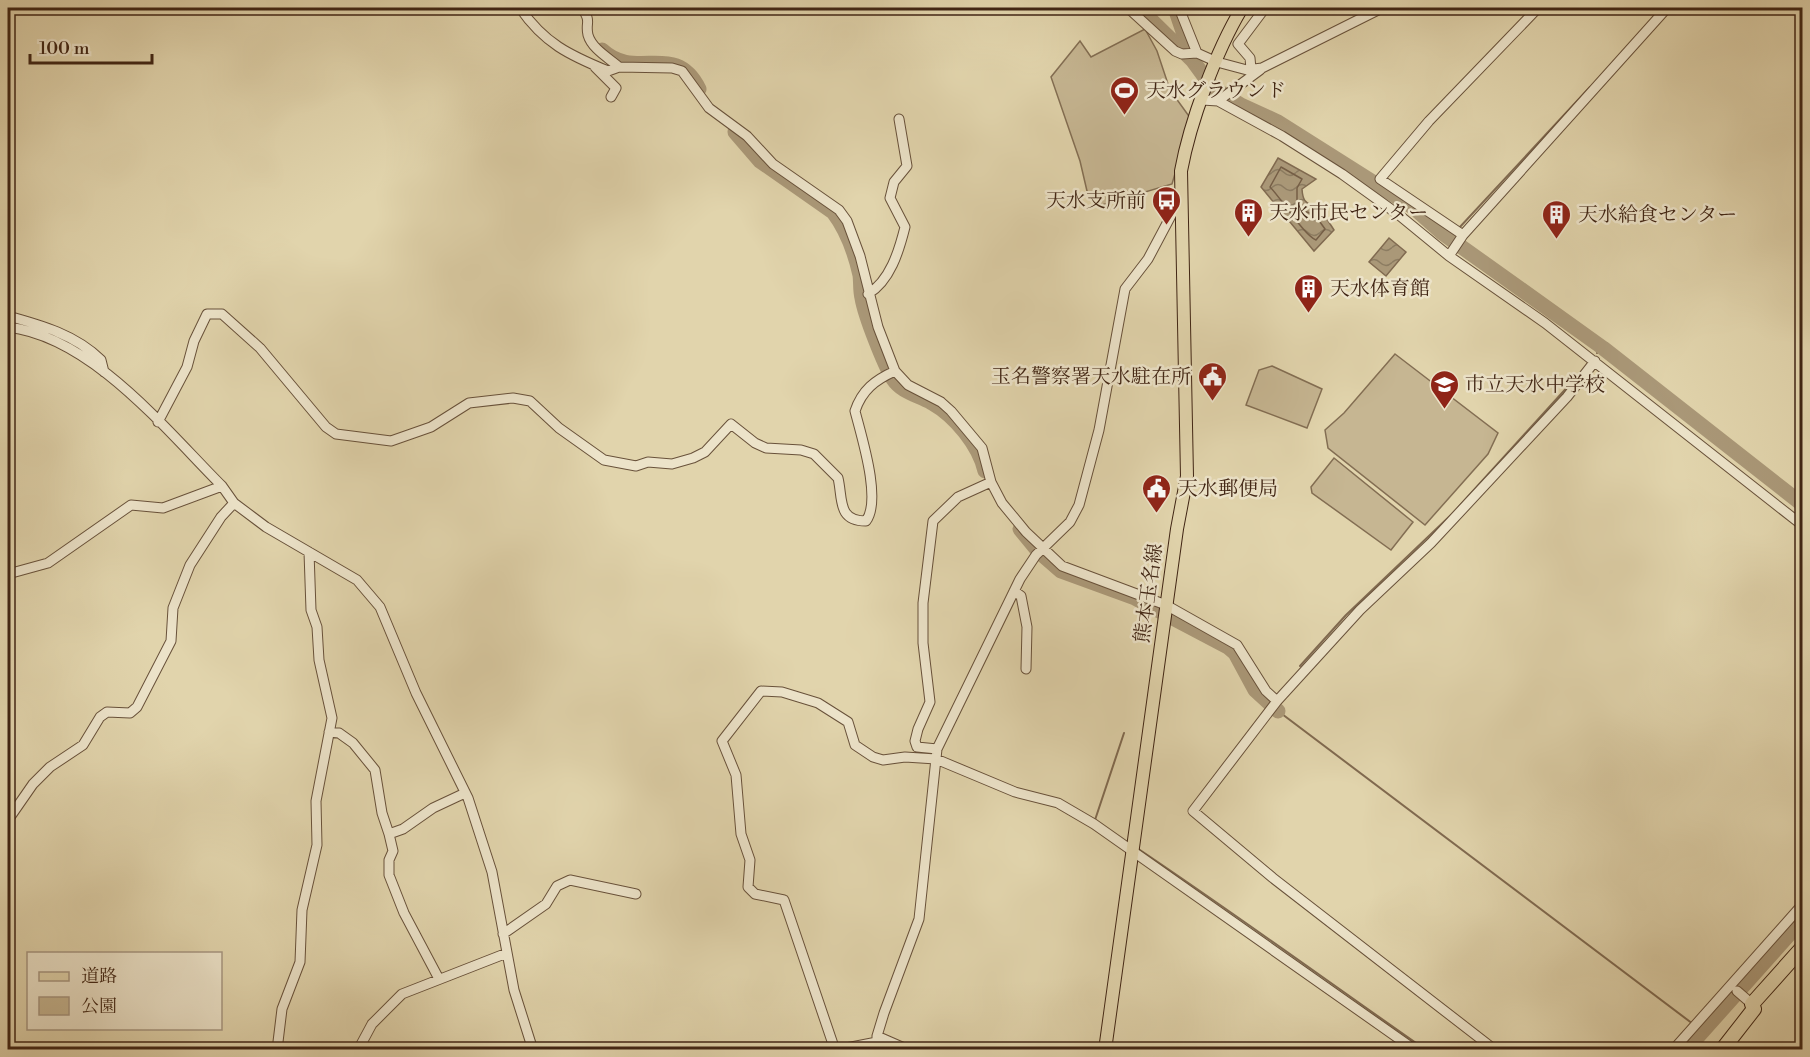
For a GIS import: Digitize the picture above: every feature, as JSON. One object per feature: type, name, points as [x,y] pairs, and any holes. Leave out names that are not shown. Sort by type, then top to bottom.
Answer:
[{"type":"highway","points":[[1722,1050],[1754,1009],[1750,1003],[1803,948]]},
{"type":"main road","name":"熊本玉名線","points":[[1105,1050],[1163,626],[1187,476],[1181,171],[1185,151],[1204,95],[1232,25],[1242,8]]},
{"type":"street","points":[[520,8],[539,33],[574,57],[608,71],[619,67],[672,68],[682,71],[710,108],[747,136],[773,164],[839,210],[847,221],[860,256],[868,294],[894,372],[908,385],[941,402],[982,448],[990,482],[1002,503],[1039,552],[1062,566],[1166,608],[1237,645],[1273,705]]},
{"type":"street","points":[[582,8],[590,23],[588,37],[596,48],[619,67]]},
{"type":"street","points":[[1128,8],[1175,51],[1182,54],[1196,53],[1217,62],[1251,69],[1262,68]]},
{"type":"street","points":[[1179,8],[1196,53]]},
{"type":"street","points":[[1251,69],[1250,58],[1238,44],[1265,8]]},
{"type":"street","points":[[1220,99],[1262,68],[1382,8]]},
{"type":"street","points":[[1462,236],[1380,179],[1460,88],[1538,8]]},
{"type":"street","points":[[1451,253],[1462,236],[1667,8]]},
{"type":"street","points":[[591,64],[616,88],[611,97]]},
{"type":"street","points":[[1204,95],[1220,99],[1342,174],[1595,361],[1803,525]]},
{"type":"street","points":[[868,294],[875,290],[890,268],[899,250],[905,228],[890,198],[894,182],[907,166],[899,119]]},
{"type":"street","points":[[877,1043],[919,919],[937,749],[1014,591],[1039,552],[1070,522],[1079,506],[1099,430],[1125,289],[1148,259],[1174,210],[1182,205]]},
{"type":"street","points":[[158,422],[187,367],[194,341],[207,314],[222,314],[260,348],[326,427],[336,434],[391,441],[431,427],[469,403],[513,398],[530,401],[559,428],[604,460],[636,466],[648,462],[672,464],[693,458],[705,452],[731,424],[755,443],[766,448],[801,450],[814,454],[838,478],[840,502],[847,514],[855,520],[867,521],[872,514],[868,466],[855,411],[867,388],[878,379],[894,372]]},
{"type":"street","points":[[8,316],[46,326],[71,339],[101,360],[104,372]]},
{"type":"street","points":[[8,327],[58,343],[104,372],[158,422],[222,486],[234,502],[266,527],[357,580],[380,607],[416,693],[465,793],[492,872],[514,990],[533,1050]]},
{"type":"street","points":[[1495,1050],[1273,878],[1193,812],[1273,705],[1360,610],[1431,543],[1567,397],[1595,361]]},
{"type":"street","points":[[937,749],[917,747],[915,741],[930,702],[922,643],[923,584],[930,562],[930,537],[933,521],[958,497],[977,486],[990,482]]},
{"type":"street","points":[[8,574],[48,563],[131,505],[163,508],[222,486]]},
{"type":"street","points":[[8,820],[33,784],[50,767],[83,745],[100,717],[107,712],[129,713],[137,707],[171,641],[173,608],[190,564],[221,517],[234,502]]},
{"type":"street","points":[[278,1050],[282,1009],[302,952],[302,910],[317,845],[316,801],[332,710],[319,660],[318,634],[311,610],[309,552]]},
{"type":"street","points":[[1014,591],[1022,596],[1027,627],[1026,669]]},
{"type":"street","points":[[909,1050],[877,1043],[836,1050],[784,900],[755,894],[748,887],[750,860],[741,834],[736,775],[722,741],[761,691],[783,692],[818,703],[840,716],[848,722],[855,745],[873,758],[883,760],[905,757],[936,759],[1015,792],[1058,804],[1094,824],[1133,841],[1415,1050]]},
{"type":"street","points":[[329,732],[339,733],[353,743],[375,771],[382,813],[393,851],[389,875],[404,913],[439,979]]},
{"type":"street","points":[[389,834],[403,829],[433,808],[465,793]]},
{"type":"street","points":[[504,934],[546,904],[557,886],[570,879],[636,894]]},
{"type":"street","points":[[1673,1050],[1803,905]]},
{"type":"street","points":[[358,1050],[372,1024],[402,994],[507,953]]},
{"type":"street","points":[[1737,991],[1750,1003]]},
{"type":"green space","name":"天水グラウンド","points":[[1145,29],[1157,51],[1170,90],[1191,119],[1172,184],[1102,205],[1087,191],[1080,161],[1051,77],[1080,41],[1091,57]]},
{"type":"green space","points":[[1395,354],[1498,433],[1488,454],[1425,525],[1328,448],[1325,430],[1344,413]]},
{"type":"green space","points":[[1272,366],[1322,389],[1307,428],[1246,405],[1259,370]]},
{"type":"green space","points":[[1334,458],[1413,522],[1391,550],[1312,493],[1311,487]]},
{"type":"water","points":[[1278,158],[1316,179],[1302,189],[1304,198],[1321,212],[1334,230],[1314,251],[1261,187]]},
{"type":"water","points":[[1389,238],[1406,252],[1386,276],[1369,262]]},
{"type":"waterway","points":[[1139,8],[1193,61],[1212,87],[1241,105],[1278,122],[1414,208],[1442,233],[1603,348],[1802,504]]},
{"type":"waterway","points":[[1175,8],[1191,55]]},
{"type":"waterway","points":[[602,50],[615,59],[628,63],[667,64],[678,67],[689,75],[699,89]]},
{"type":"waterway","points":[[1459,228],[1590,87]]},
{"type":"waterway","points":[[735,132],[760,161],[833,212],[853,250],[867,316],[893,379],[906,391],[927,400],[949,415],[972,441],[985,471]]},
{"type":"waterway","points":[[1451,238],[1455,232]]},
{"type":"waterway","points":[[1597,353],[1603,348]]},
{"type":"waterway","points":[[1300,666],[1346,615],[1452,514],[1582,371]]},
{"type":"waterway","points":[[1020,529],[1038,551],[1061,571],[1135,598],[1228,647],[1235,653],[1255,690],[1278,711]]},
{"type":"waterway","points":[[1278,711],[1693,1024]]},
{"type":"waterway","points":[[1095,820],[1124,733]]},
{"type":"waterway","points":[[1137,848],[1426,1050]]},
{"type":"waterway","points":[[1686,1050],[1802,920]]},
{"type":"waterway","points":[[1697,1027],[1702,1031]]},
{"type":"place","name":"天水グラウンド","points":[[1125,116]]},
{"type":"place","name":"天水支所前","points":[[1167,226]]},
{"type":"place","name":"天水市民センター","points":[[1248,238]]},
{"type":"place","name":"天水給食センター","points":[[1557,240]]},
{"type":"place","name":"天水体育館","points":[[1309,314]]},
{"type":"place","name":"玉名警察署天水駐在所","points":[[1212,402]]},
{"type":"place","name":"市立天水中学校","points":[[1444,410]]},
{"type":"place","name":"天水郵便局","points":[[1157,514]]}]
